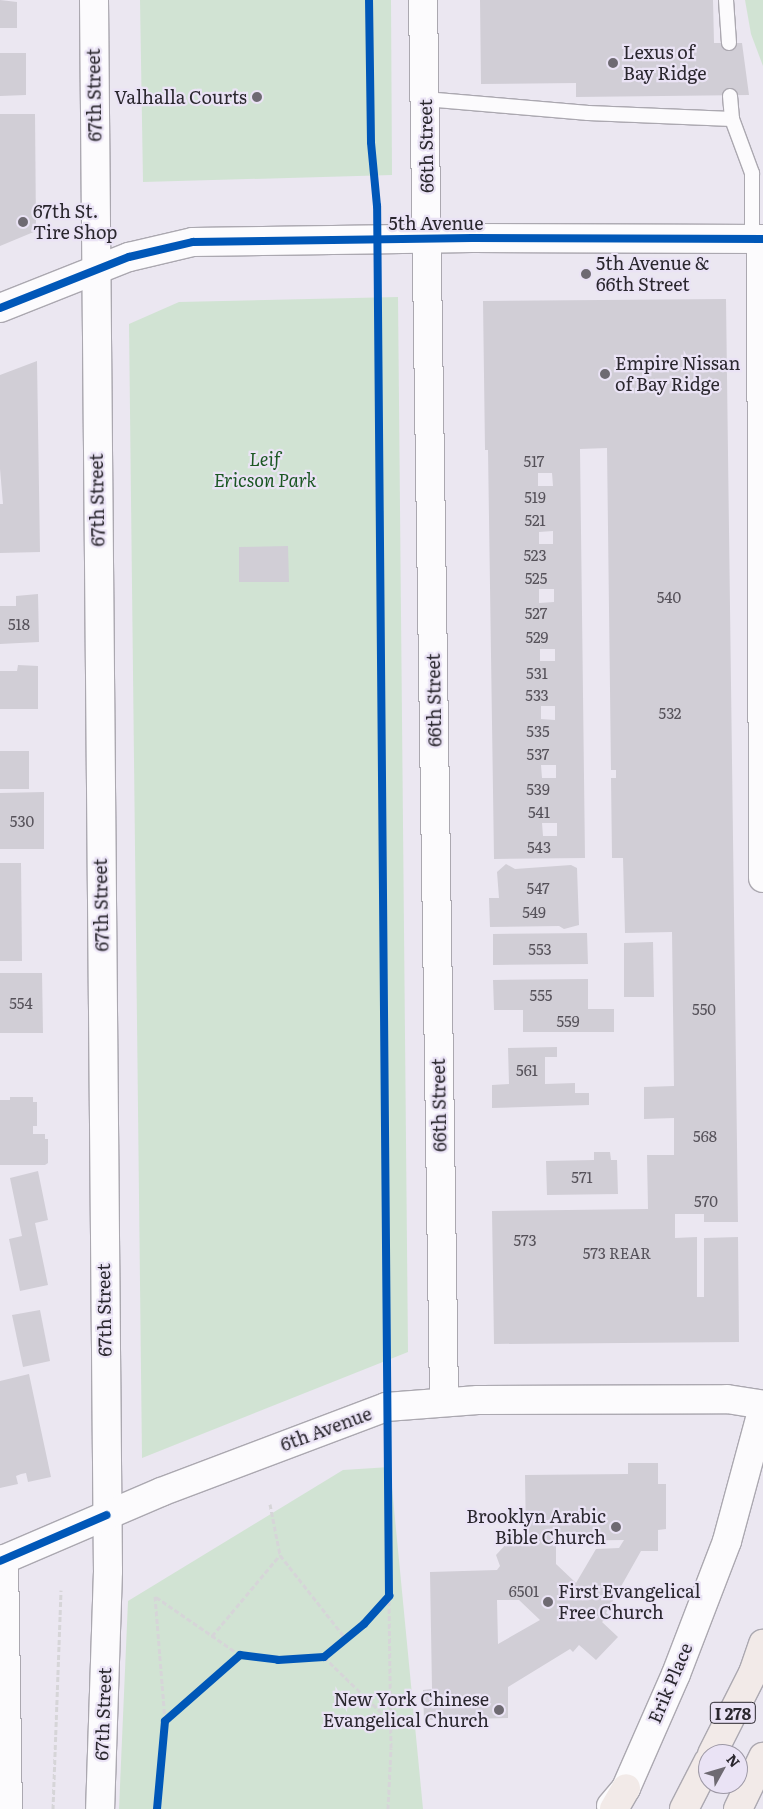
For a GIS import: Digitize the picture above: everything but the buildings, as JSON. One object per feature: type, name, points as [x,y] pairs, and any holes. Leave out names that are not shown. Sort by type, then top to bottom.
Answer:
[{"type":"highway","name":"I 278","points":[[717,1744],[753,1673],[763,1644]]},
{"type":"highway","points":[[738,1809],[763,1757]]},
{"type":"highway","points":[[684,1809],[698,1782]]},
{"type":"street","name":"67th Street","points":[[94,0],[107,1515],[100,1809]]},
{"type":"street","name":"66th Street","points":[[423,0],[444,1401]]},
{"type":"street","name":"5th Avenue","points":[[0,308],[156,248],[193,242],[427,239],[759,239]]},
{"type":"street","points":[[759,239],[763,878]]},
{"type":"street","name":"6th Avenue","points":[[2,1560],[107,1515],[357,1416],[404,1404],[444,1401],[727,1399],[763,1406]]},
{"type":"street","name":"Erik Place","points":[[608,1809],[620,1799],[676,1674],[727,1541],[763,1406]]},
{"type":"street","points":[[2,1560],[8,1809]]},
{"type":"lane","points":[[726,0],[730,43]]},
{"type":"lane","points":[[730,96],[732,119],[752,173],[759,239]]},
{"type":"lane","points":[[425,99],[588,113],[732,119]]},
{"type":"path","points":[[386,1431],[391,1722],[388,1809]]},
{"type":"path","points":[[270,1504],[280,1555],[346,1639]]},
{"type":"path","points":[[212,1636],[280,1555]]},
{"type":"path","points":[[53,1809],[61,1590]]},
{"type":"path","points":[[157,1809],[165,1721],[155,1596],[240,1655],[278,1660],[324,1657],[346,1639],[389,1596]]},
{"type":"path","points":[[165,1721],[240,1655]]},
{"type":"path","points":[[324,1657],[391,1722]]},
{"type":"green space","points":[[140,0],[391,0],[392,175],[143,182]]},
{"type":"green space","points":[[745,0],[763,0],[763,66],[751,34]]},
{"type":"green space","name":"Leif Ericson Park","points":[[398,297],[408,1352],[142,1458],[129,324],[179,302]]},
{"type":"green space","points":[[390,1467],[423,1809],[119,1809],[128,1601],[343,1470]]},
{"type":"cycle path","points":[[157,1809],[165,1721],[240,1655],[278,1660],[324,1657],[364,1624],[389,1596],[377,206],[371,142],[369,0]]},
{"type":"cycle path","points":[[0,308],[129,257],[193,242],[472,238],[763,239]]},
{"type":"cycle path","points":[[0,1561],[107,1515]]},
{"type":"place","name":"Lexus of Bay Ridge","points":[[613,63]]},
{"type":"place","name":"Valhalla Courts","points":[[257,97]]},
{"type":"place","name":"67th St. Tire Shop","points":[[23,222]]},
{"type":"place","name":"5th Avenue & 66th Street","points":[[586,274]]},
{"type":"place","name":"Empire Nissan of Bay Ridge","points":[[605,374]]},
{"type":"place","name":"Brooklyn Arabic Bible Church","points":[[616,1527]]},
{"type":"place","name":"First Evangelical Free Church","points":[[548,1602]]},
{"type":"place","name":"New York Chinese Evangelical Church","points":[[499,1710]]}]
